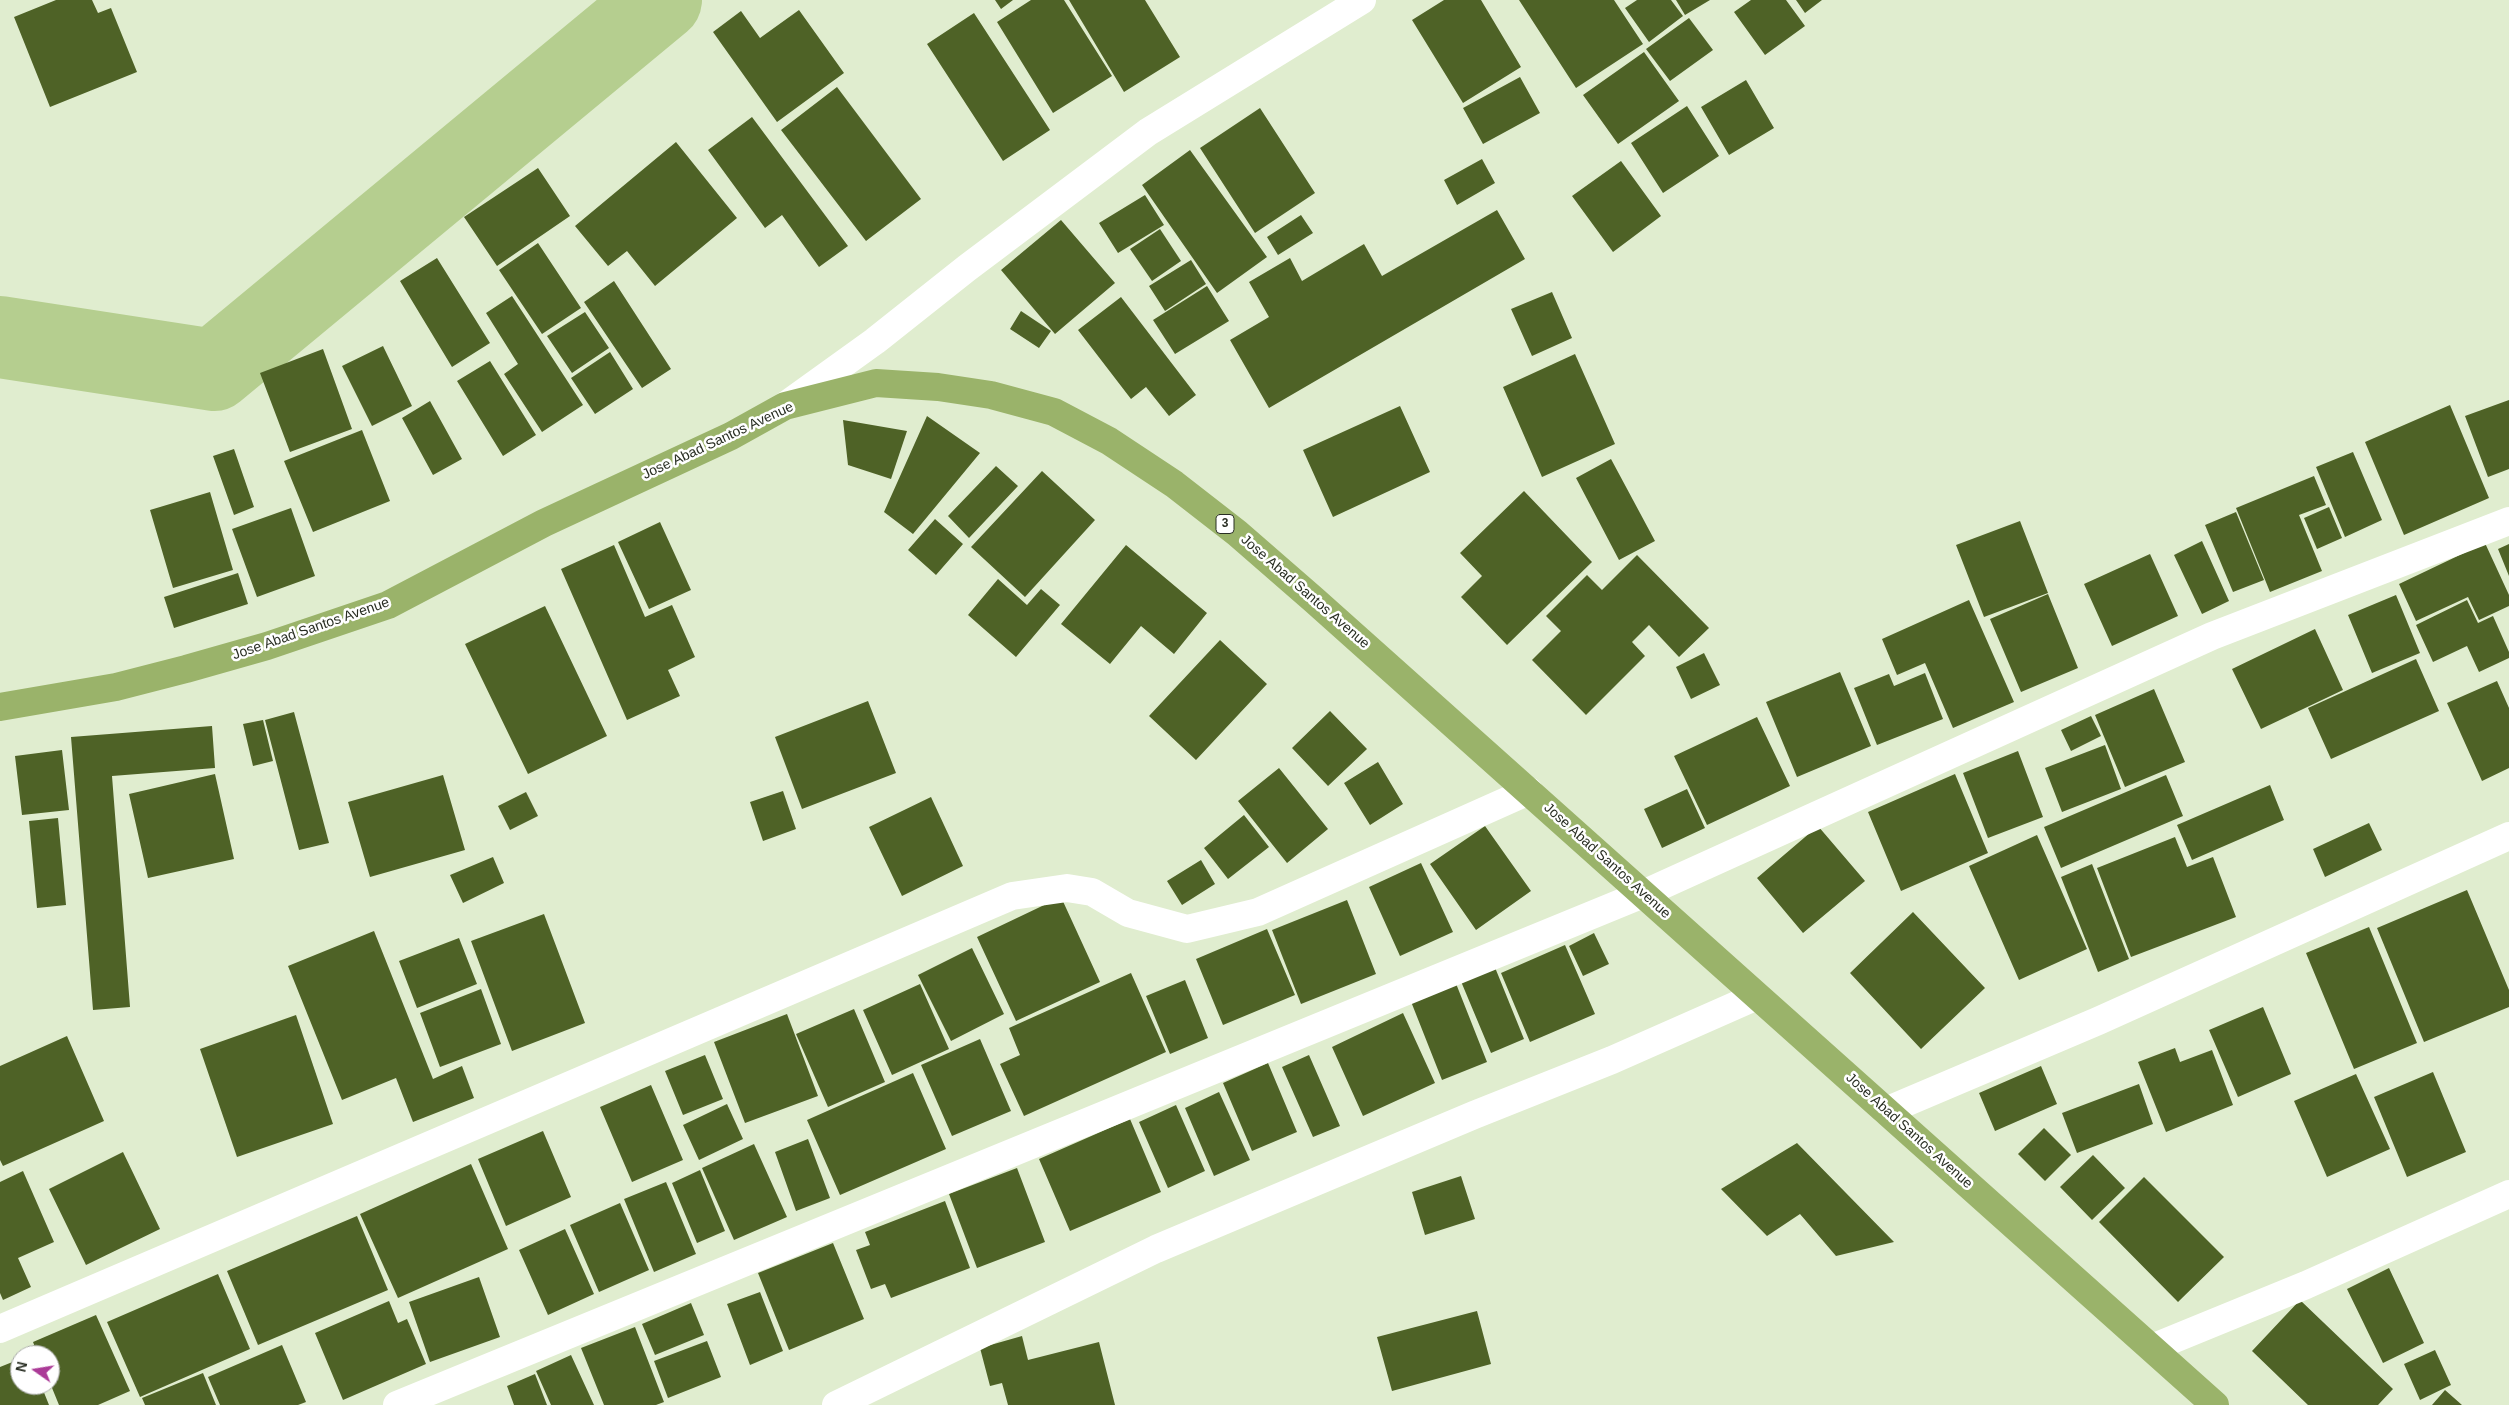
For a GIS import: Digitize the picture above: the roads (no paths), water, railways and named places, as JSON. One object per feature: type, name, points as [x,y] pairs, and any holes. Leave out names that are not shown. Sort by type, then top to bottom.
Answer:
[{"type":"highway","name":"Jose Abad Santos Avenue","points":[[0,707],[116,687],[186,669],[266,646],[388,605],[544,523],[731,436],[785,406],[876,383],[938,387],[991,395],[1054,412],[1109,441],[1174,484],[1237,533],[1529,791],[2216,1405]]},
{"type":"street","points":[[785,406],[876,341],[967,268],[1148,132],[1362,0]]},
{"type":"street","points":[[397,1405],[1643,894],[2212,636],[2509,521]]},
{"type":"street","points":[[0,1329],[1012,896],[1067,888],[1092,892],[1128,913],[1187,929],[1258,912],[1529,791]]},
{"type":"street","points":[[1886,1111],[2098,1021],[2509,836]]},
{"type":"street","points":[[836,1405],[1156,1249],[1474,1115],[1612,1060],[1758,996]]},
{"type":"street","points":[[2152,1348],[2306,1285],[2509,1194]]},
{"type":"waterway","points":[[0,337],[214,370],[661,0]]}]
